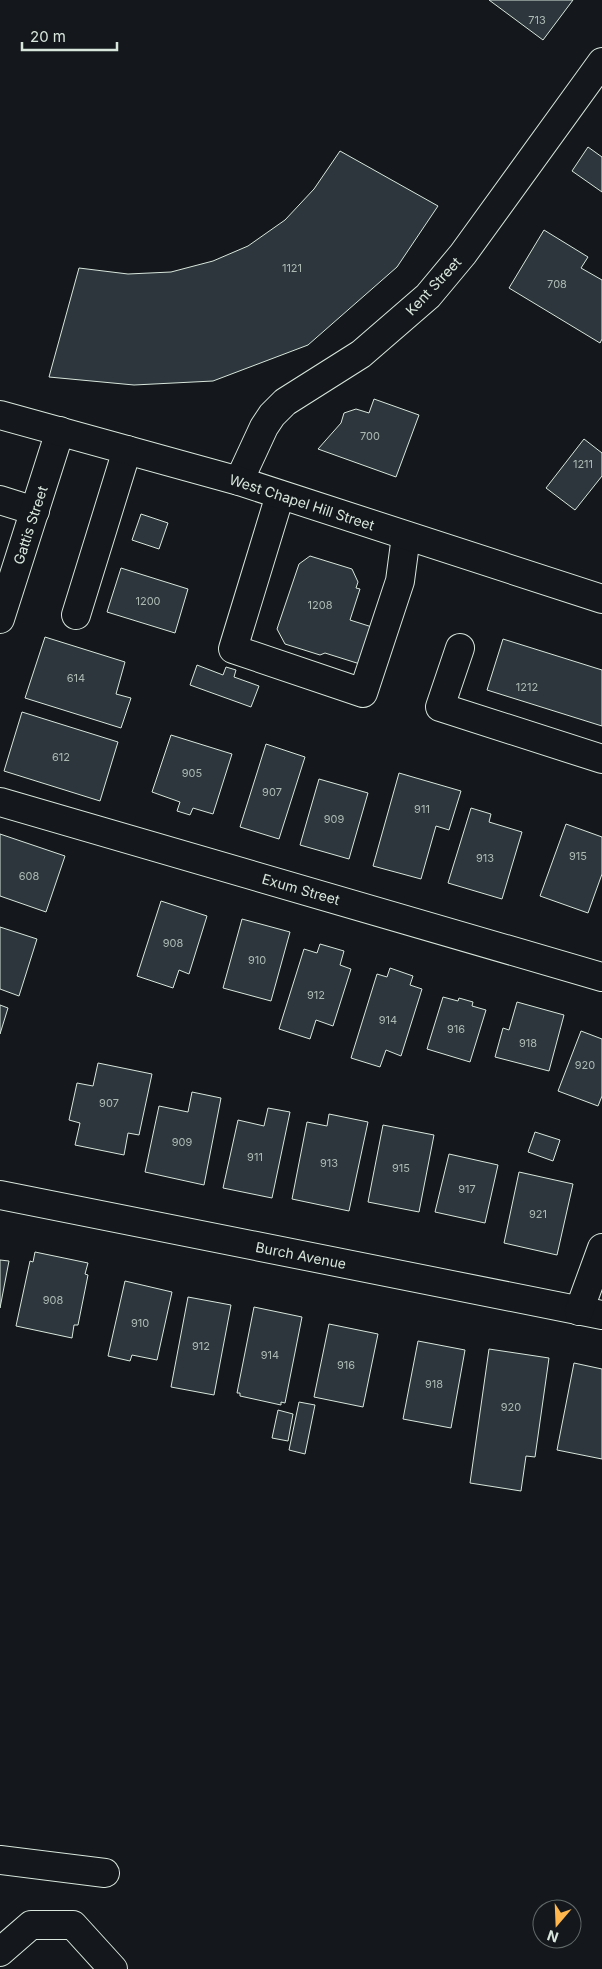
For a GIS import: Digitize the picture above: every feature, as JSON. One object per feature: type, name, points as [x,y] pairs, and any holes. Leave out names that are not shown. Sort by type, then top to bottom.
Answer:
[{"type":"street","name":"Kent Street","points":[[239,481],[264,427],[279,409],[361,354],[428,296],[463,254],[602,62]]},
{"type":"street","name":"West Chapel Hill Street","points":[[0,415],[239,481],[602,599]]},
{"type":"street","name":"Gattis Street","points":[[0,619],[60,431]]},
{"type":"street","points":[[76,616],[127,450]]},
{"type":"street","points":[[280,495],[234,648],[363,693],[400,581],[406,536]]},
{"type":"street","points":[[0,500],[35,511]]},
{"type":"street","points":[[460,648],[440,707],[602,759]]},
{"type":"street","name":"Exum Street","points":[[0,802],[602,977]]},
{"type":"street","name":"Burch Avenue","points":[[0,1195],[591,1313]]},
{"type":"street","points":[[591,1313],[602,1248]]},
{"type":"street","points":[[0,1860],[105,1873]]},
{"type":"street","points":[[0,1952],[31,1925],[73,1925],[113,1969]]},
{"type":"building","points":[[489,0],[573,0],[543,40]]},
{"type":"building","points":[[588,147],[602,157],[602,192],[572,171]]},
{"type":"building","points":[[340,151],[438,206],[397,267],[308,345],[213,381],[134,385],[49,377],[79,268],[128,274],[171,272],[213,261],[248,246],[285,220],[314,189]]},
{"type":"building","points":[[544,230],[588,257],[581,268],[602,280],[602,339],[600,343],[509,288]]},
{"type":"building","points":[[374,399],[419,415],[396,477],[318,449],[341,423],[344,413],[356,409],[369,413]]},
{"type":"building","points":[[584,439],[602,453],[602,476],[575,510],[546,488]]},
{"type":"building","points":[[141,514],[168,523],[159,549],[132,540]]},
{"type":"building","points":[[310,556],[352,569],[358,582],[356,588],[360,589],[350,620],[372,627],[360,664],[325,653],[320,655],[285,644],[277,629],[299,564]]},
{"type":"building","points":[[121,568],[188,589],[175,633],[107,612]]},
{"type":"building","points":[[45,637],[125,662],[116,694],[131,698],[121,728],[25,698]]},
{"type":"building","points":[[503,639],[602,670],[602,726],[487,690]]},
{"type":"building","points":[[197,665],[223,675],[226,667],[236,670],[234,677],[259,686],[251,707],[190,685]]},
{"type":"building","points":[[22,712],[118,742],[100,801],[4,771]]},
{"type":"building","points":[[171,735],[232,754],[213,814],[193,808],[190,815],[177,811],[180,802],[152,792]]},
{"type":"building","points":[[266,744],[305,757],[279,839],[240,827]]},
{"type":"building","points":[[399,773],[461,791],[449,830],[436,826],[421,879],[373,866]]},
{"type":"building","points":[[319,779],[368,793],[349,859],[300,845]]},
{"type":"building","points":[[471,808],[491,814],[489,822],[522,832],[502,899],[448,883]]},
{"type":"building","points":[[566,824],[602,837],[602,874],[588,913],[540,896]]},
{"type":"building","points":[[0,834],[65,856],[46,912],[0,896]]},
{"type":"building","points":[[161,901],[207,916],[189,974],[179,970],[173,988],[137,976]]},
{"type":"building","points":[[242,919],[290,932],[271,1001],[223,988]]},
{"type":"building","points":[[0,927],[37,939],[19,996],[0,989]]},
{"type":"building","points":[[320,944],[344,951],[340,965],[351,969],[333,1026],[316,1020],[310,1039],[279,1029],[304,949],[317,953]]},
{"type":"building","points":[[390,968],[413,976],[410,985],[422,989],[401,1056],[386,1050],[380,1067],[351,1058],[377,974],[387,977]]},
{"type":"building","points":[[443,997],[458,1001],[459,998],[473,1002],[472,1006],[486,1010],[470,1062],[427,1049]]},
{"type":"building","points":[[517,1002],[564,1015],[549,1071],[495,1057],[503,1028],[509,1030]]},
{"type":"building","points":[[0,1005],[8,1008],[0,1034]]},
{"type":"building","points":[[581,1031],[602,1039],[602,1096],[598,1106],[558,1091]]},
{"type":"building","points":[[98,1063],[152,1074],[139,1135],[128,1133],[124,1155],[75,1145],[80,1123],[69,1120],[77,1083],[93,1086]]},
{"type":"building","points":[[192,1092],[221,1098],[204,1185],[145,1172],[159,1106],[188,1112]]},
{"type":"building","points":[[268,1108],[290,1112],[272,1198],[223,1188],[238,1120],[264,1126]]},
{"type":"building","points":[[329,1114],[368,1122],[349,1211],[292,1199],[307,1122],[327,1126]]},
{"type":"building","points":[[383,1125],[434,1135],[419,1212],[368,1202]]},
{"type":"building","points":[[535,1132],[560,1140],[553,1161],[528,1152]]},
{"type":"building","points":[[449,1154],[498,1165],[485,1223],[435,1212]]},
{"type":"building","points":[[519,1172],[573,1184],[557,1255],[504,1243]]},
{"type":"building","points":[[35,1252],[88,1263],[85,1274],[88,1275],[78,1325],[74,1325],[72,1338],[16,1326],[30,1261],[33,1262]]},
{"type":"building","points":[[0,1260],[9,1261],[0,1308]]},
{"type":"building","points":[[125,1281],[172,1292],[157,1360],[132,1355],[130,1361],[108,1356]]},
{"type":"building","points":[[188,1297],[231,1305],[214,1395],[171,1387]]},
{"type":"building","points":[[254,1307],[302,1317],[285,1403],[281,1402],[281,1405],[240,1396],[240,1393],[237,1393]]},
{"type":"building","points":[[329,1324],[378,1334],[363,1407],[314,1397]]},
{"type":"building","points":[[418,1341],[465,1350],[451,1428],[403,1419]]},
{"type":"building","points":[[489,1349],[549,1358],[535,1457],[526,1456],[521,1491],[470,1483]]},
{"type":"building","points":[[574,1363],[602,1369],[602,1459],[557,1450]]},
{"type":"building","points":[[299,1402],[315,1405],[305,1454],[289,1450]]},
{"type":"building","points":[[278,1410],[293,1414],[288,1441],[272,1438]]}]
